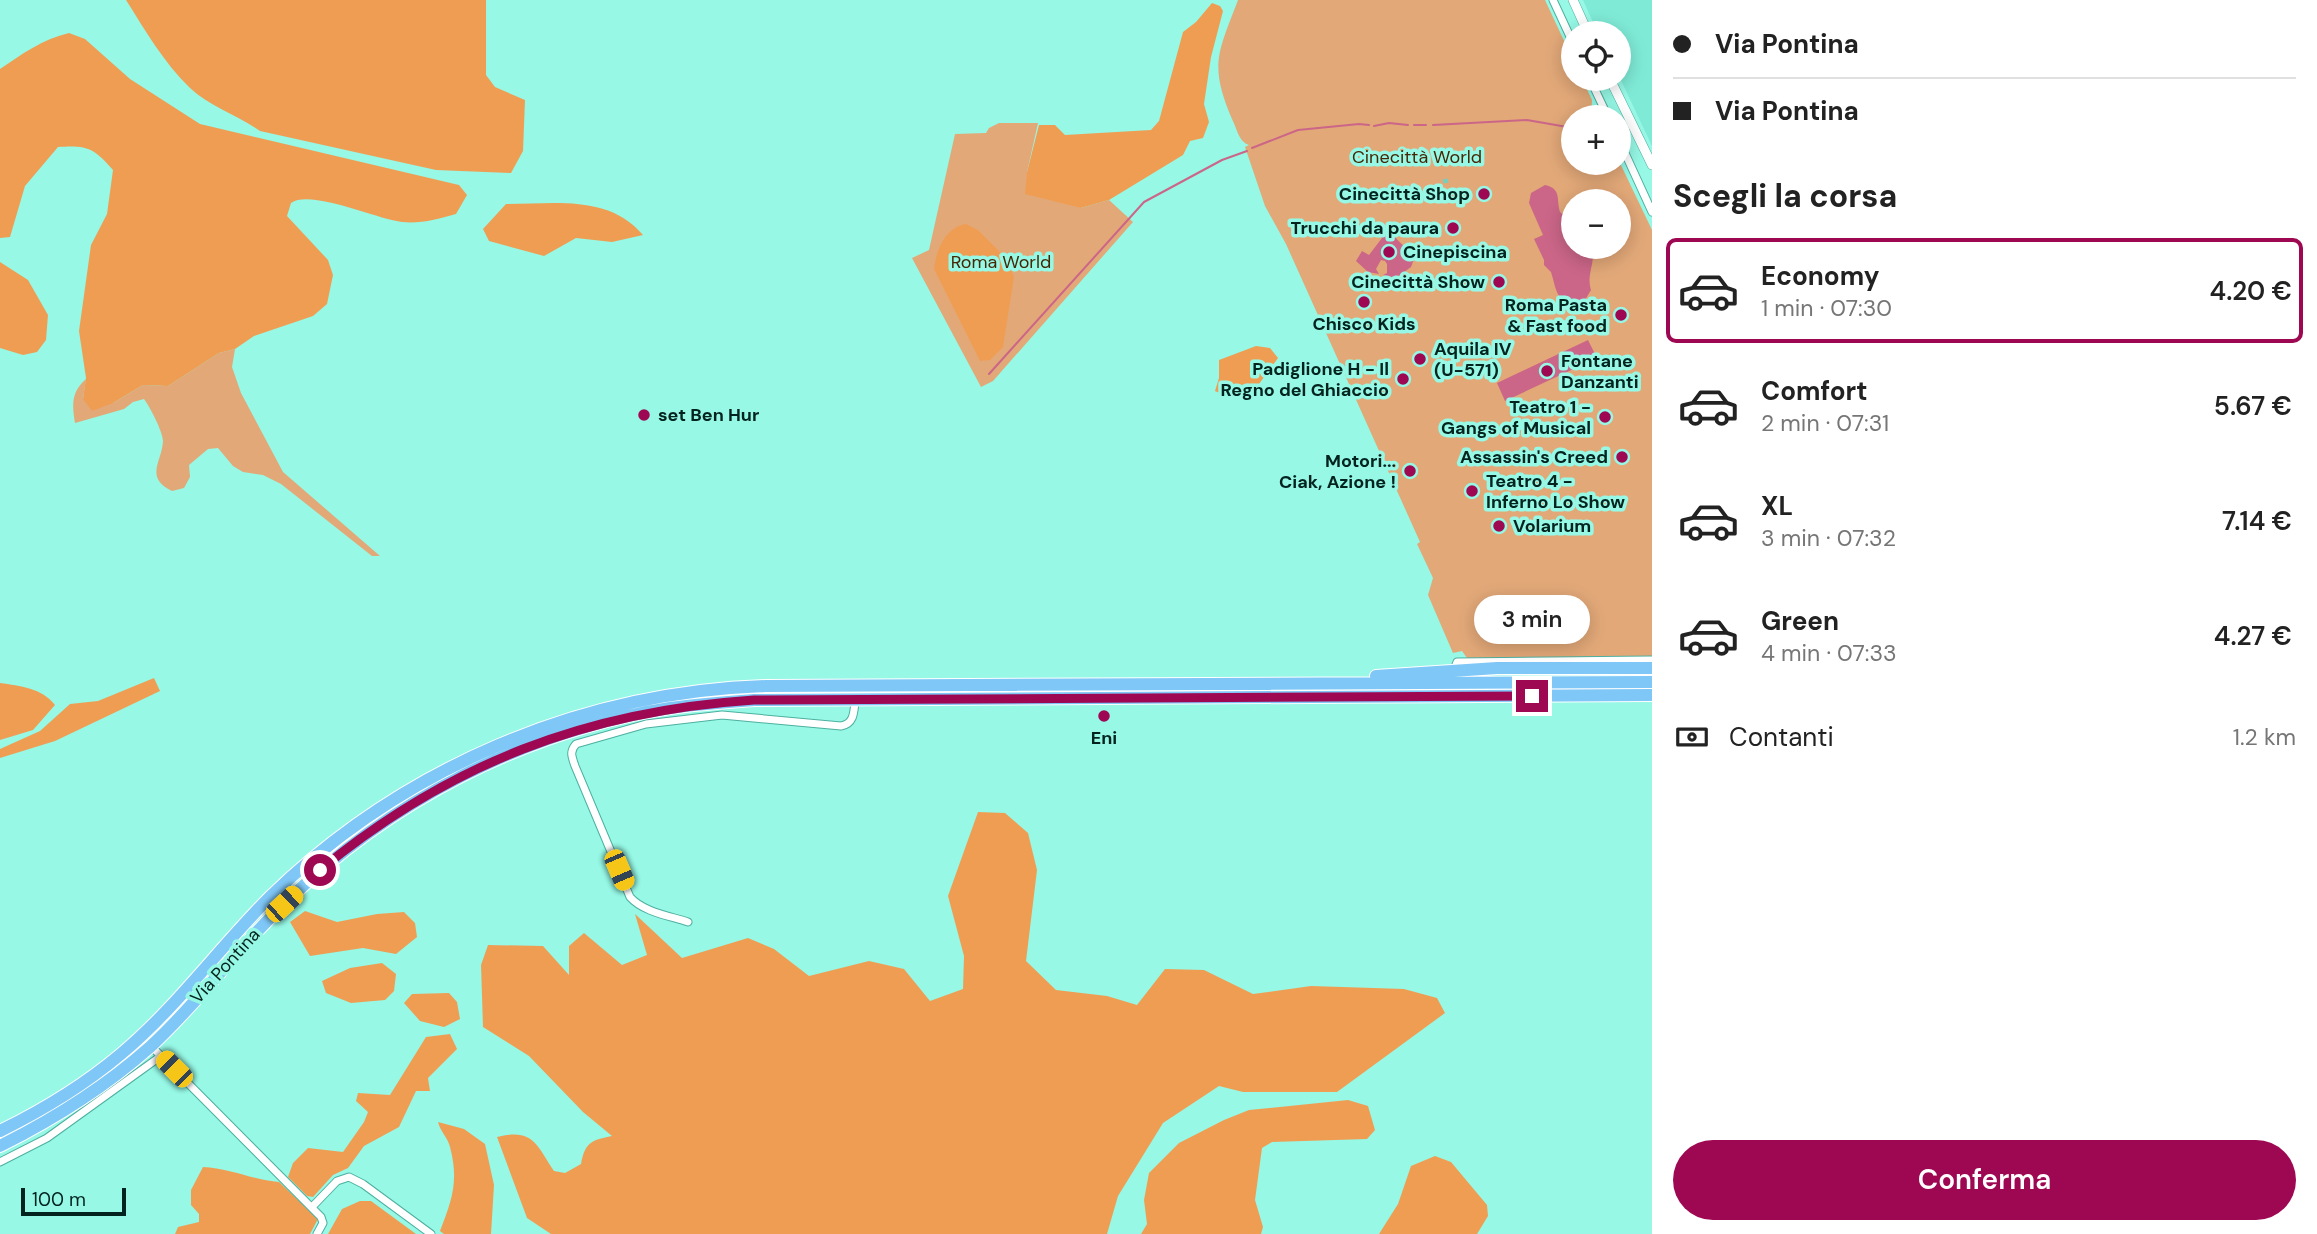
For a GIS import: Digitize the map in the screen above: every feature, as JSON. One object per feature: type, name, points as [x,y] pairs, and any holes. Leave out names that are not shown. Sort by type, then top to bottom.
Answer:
[{"type":"highway","points":[[1237,684],[1257,678],[1377,676],[1454,670],[1652,668]]},
{"type":"highway","name":"Via Pontina","points":[[0,1131],[55,1102],[121,1054],[174,1003],[269,899],[334,841],[401,795],[482,752],[537,730],[648,698],[740,687],[1652,682]]},
{"type":"highway","name":"Via Pontina","points":[[0,1146],[80,1100],[151,1046],[264,923],[320,870],[379,825],[457,777],[497,759],[585,727],[669,708],[754,700],[1648,696]]},
{"type":"street","points":[[1553,0],[1563,21]]},
{"type":"street","points":[[1573,0],[1583,21]]},
{"type":"street","points":[[1616,91],[1652,165]]},
{"type":"street","points":[[1631,167],[1652,212]]},
{"type":"street","points":[[1454,670],[1457,662],[1652,660]]},
{"type":"street","points":[[688,922],[635,903],[630,897],[575,766],[571,755],[573,747],[646,724],[722,715],[841,726],[851,721],[855,701]]},
{"type":"street","points":[[151,1046],[312,1207],[323,1220],[317,1234]]},
{"type":"street","points":[[0,1162],[47,1138],[161,1056]]},
{"type":"street","points":[[312,1207],[339,1179],[353,1178],[431,1234]]},
{"type":"shaded area","points":[[1583,0],[1652,0],[1652,146],[1626,91],[1631,91],[1631,21],[1593,21]]},
{"type":"shaded area","points":[[1545,185],[1556,192],[1561,213],[1561,259],[1593,259],[1591,290],[1585,300],[1568,302],[1559,296],[1551,272],[1544,265],[1534,239],[1543,235],[1529,203],[1531,193]]},
{"type":"shaded area","name":"Cinepiscina","points":[[1384,226],[1391,229],[1414,259],[1411,267],[1396,278],[1383,275],[1387,273],[1385,261],[1381,260],[1376,269],[1379,274],[1368,272],[1356,261],[1362,251],[1369,255],[1382,238],[1376,233]]},
{"type":"shaded area","name":"Fontane Danzanti","points":[[1588,340],[1597,358],[1505,401],[1497,383]]},
{"type":"green space","points":[[126,0],[486,0],[486,75],[495,87],[525,100],[523,151],[511,173],[436,170],[260,131],[190,88],[163,57]]},
{"type":"green space","name":"Cinecittà World","points":[[1238,0],[1545,0],[1561,34],[1561,91],[1588,91],[1592,100],[1592,105],[1561,105],[1561,175],[1626,175],[1652,230],[1652,657],[1467,658],[1462,651],[1453,653],[1428,595],[1433,578],[1417,544],[1420,542],[1286,244],[1265,206],[1245,147],[1249,145],[1239,135],[1220,85],[1221,47]]},
{"type":"green space","points":[[1212,3],[1220,6],[1223,11],[1211,57],[1204,104],[1209,122],[1203,138],[1190,141],[1183,155],[1109,200],[1081,208],[1025,194],[1027,172],[1039,125],[1055,125],[1065,135],[1151,130],[1159,121],[1183,32],[1196,22]]},
{"type":"green space","points":[[69,33],[85,39],[130,79],[200,124],[459,185],[467,195],[456,214],[416,222],[391,220],[328,202],[300,200],[291,203],[287,216],[328,260],[333,275],[327,304],[313,316],[254,336],[235,349],[219,353],[168,386],[143,385],[113,403],[92,411],[83,399],[86,378],[79,331],[91,245],[107,214],[113,170],[89,150],[58,147],[25,186],[10,237],[0,238],[0,69],[42,43]]},
{"type":"green space","name":"Roma World","points":[[999,123],[1038,123],[1027,172],[1081,208],[1109,200],[1133,222],[993,381],[981,387],[912,258],[929,250],[955,134],[986,133],[989,128]]},
{"type":"green space","points":[[561,203],[597,207],[629,222],[643,235],[612,242],[576,238],[544,256],[489,241],[483,229],[506,204]]},
{"type":"green space","points":[[966,224],[978,230],[1005,257],[1014,277],[1003,347],[990,360],[980,361],[934,269],[939,248],[947,235]]},
{"type":"green space","points":[[0,262],[28,280],[48,315],[46,340],[37,352],[23,355],[0,348]]},
{"type":"green space","points":[[1256,346],[1270,348],[1278,358],[1256,388],[1231,398],[1215,391],[1219,378],[1219,360]]},
{"type":"green space","points":[[235,349],[232,367],[241,393],[283,472],[380,556],[372,556],[281,484],[263,475],[243,472],[233,466],[218,448],[208,449],[189,465],[190,477],[184,488],[172,491],[164,486],[157,475],[163,441],[156,420],[144,399],[133,402],[124,409],[75,423],[74,399],[86,379],[83,399],[113,403],[143,385],[168,386],[219,353]]},
{"type":"green space","points":[[154,678],[160,691],[55,741],[0,758],[0,749],[40,731],[70,704],[98,701]]},
{"type":"green space","points":[[0,683],[37,691],[55,705],[33,730],[0,740]]},
{"type":"green space","points":[[978,812],[1005,813],[1028,833],[1037,870],[1026,961],[1056,990],[1107,996],[1137,1005],[1165,969],[1204,970],[1253,994],[1311,986],[1404,989],[1437,998],[1445,1013],[1337,1092],[1243,1092],[1219,1086],[1163,1123],[1118,1196],[1107,1234],[551,1234],[527,1218],[497,1137],[519,1135],[532,1140],[554,1171],[565,1173],[581,1164],[590,1143],[612,1136],[583,1112],[529,1056],[483,1027],[481,965],[488,945],[543,946],[569,975],[569,946],[584,933],[622,965],[647,955],[635,914],[682,958],[748,938],[774,949],[809,976],[869,961],[904,969],[930,1001],[963,989],[964,956],[948,896]]},
{"type":"green space","points":[[305,911],[337,922],[404,912],[415,923],[417,937],[396,954],[363,948],[310,956],[290,922]]},
{"type":"green space","points":[[382,963],[396,974],[394,991],[385,1000],[351,1003],[326,993],[322,981],[350,968]]},
{"type":"green space","points":[[449,993],[457,1002],[460,1019],[444,1027],[420,1021],[404,1003],[412,994]]},
{"type":"green space","points":[[450,1034],[457,1049],[428,1078],[430,1091],[416,1091],[399,1127],[364,1146],[348,1168],[333,1175],[313,1197],[307,1196],[288,1177],[293,1163],[308,1148],[343,1152],[368,1112],[356,1101],[358,1093],[390,1095],[426,1037]]},
{"type":"green space","points":[[1348,1100],[1368,1106],[1375,1130],[1367,1139],[1272,1142],[1262,1148],[1255,1200],[1263,1227],[1261,1234],[1141,1234],[1147,1224],[1144,1200],[1149,1173],[1179,1143],[1249,1110]]},
{"type":"green space","points":[[438,1122],[464,1129],[485,1144],[494,1185],[491,1234],[444,1234],[440,1231],[451,1200],[454,1170],[449,1144]]},
{"type":"green space","points":[[1435,1156],[1451,1162],[1487,1205],[1488,1216],[1477,1234],[1379,1234],[1398,1204],[1411,1166]]},
{"type":"green space","points":[[203,1167],[279,1182],[318,1219],[310,1234],[175,1234],[178,1227],[199,1222],[199,1214],[191,1205],[191,1190]]},
{"type":"green space","points":[[360,1201],[371,1201],[416,1234],[328,1234],[342,1209]]},
{"type":"waterway","points":[[1433,125],[1527,120],[1561,126]]},
{"type":"waterway","points":[[1374,126],[1389,123],[1408,125]]},
{"type":"waterway","points":[[1252,148],[1298,130],[1369,125]]},
{"type":"waterway","points":[[1414,125],[1426,125]]},
{"type":"waterway","points":[[989,374],[1144,202],[1222,160],[1247,151]]},
{"type":"tunnel","points":[[1445,179],[1446,183]]},
{"type":"place","name":"Cinecittà Shop","points":[[1484,194]]},
{"type":"place","name":"Trucchi da paura","points":[[1453,228]]},
{"type":"place","name":"Cinepiscina","points":[[1389,252]]},
{"type":"place","name":"Cinecittà Show","points":[[1499,282]]},
{"type":"place","name":"Chisco Kids","points":[[1364,302]]},
{"type":"place","name":"Roma Pasta & Fast food","points":[[1621,315]]},
{"type":"place","name":"Aquila IV (U-571)","points":[[1420,359]]},
{"type":"place","name":"Fontane Danzanti","points":[[1547,371]]},
{"type":"place","name":"Padiglione H - Il Regno del Ghiaccio","points":[[1403,379]]},
{"type":"place","name":"set Ben Hur","points":[[644,415]]},
{"type":"place","name":"Teatro 1 - Gangs of Musical","points":[[1605,417]]},
{"type":"place","name":"Assassin's Creed","points":[[1622,457]]},
{"type":"place","name":"Motori... Ciak, Azione !","points":[[1410,471]]},
{"type":"place","name":"Teatro 4 - Inferno Lo Show","points":[[1472,491]]},
{"type":"place","name":"Volarium","points":[[1499,526]]},
{"type":"place","name":"Eni","points":[[1104,716]]},
{"type":"route","points":[[320,870],[379,825],[457,777],[497,759],[585,727],[669,708],[754,700],[1532,696]]}]
